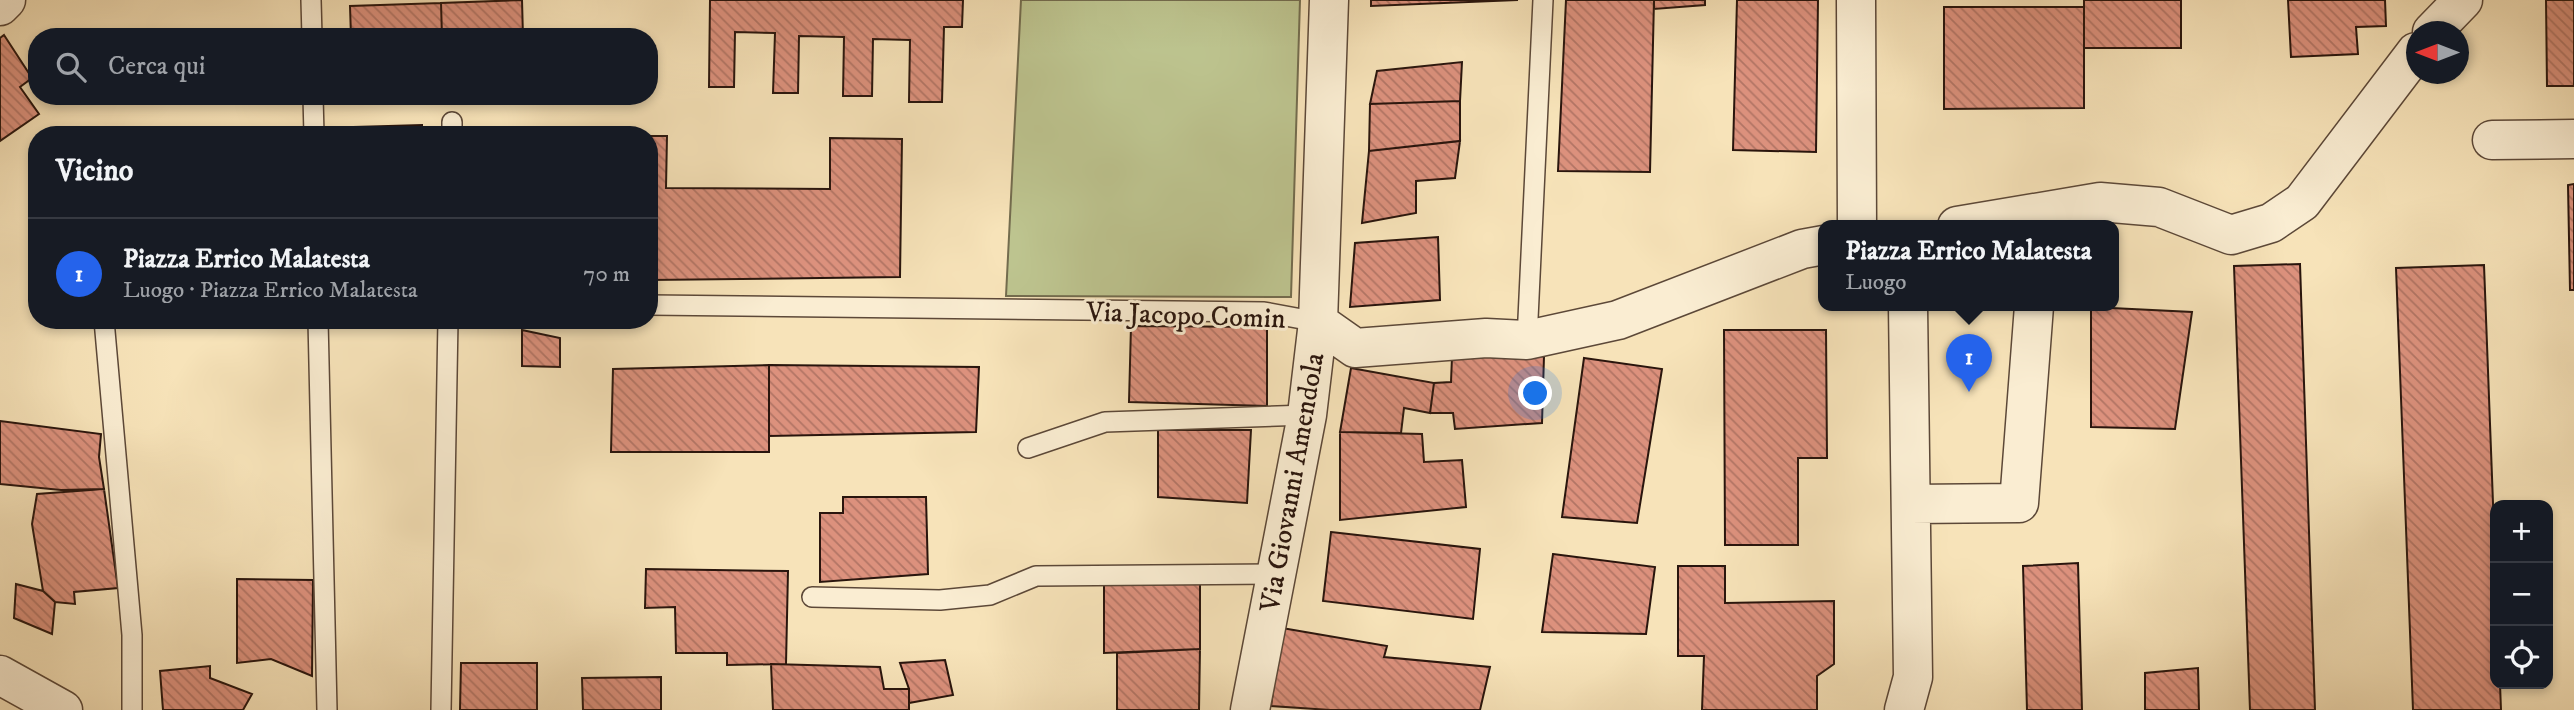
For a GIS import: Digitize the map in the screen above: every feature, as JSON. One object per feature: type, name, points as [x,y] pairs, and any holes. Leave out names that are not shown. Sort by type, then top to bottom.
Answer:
[{"type":"street","points":[[0,5],[6,0]]},
{"type":"street","name":"Via Giovanni Amendola","points":[[1250,710],[1307,415],[1318,322],[1329,0]]},
{"type":"street","points":[[1856,0],[1857,220]]},
{"type":"street","points":[[2443,21],[2463,0]]},
{"type":"street","points":[[2040,219],[2100,202],[2159,207],[2231,235],[2270,223],[2302,202],[2406,66]]},
{"type":"street","points":[[2492,140],[2574,139]]},
{"type":"street","name":"Via Jacopo Comin","points":[[1318,322],[1355,348],[1486,338],[1527,340],[1618,320],[1802,249],[1818,246]]},
{"type":"street","points":[[1904,710],[1913,677],[1908,311]]},
{"type":"street","points":[[1911,504],[2019,503],[2034,311]]},
{"type":"street","points":[[0,674],[63,710]]},
{"type":"lane","points":[[311,0],[312,28]]},
{"type":"lane","points":[[1527,340],[1543,0]]},
{"type":"lane","points":[[313,105],[314,126]]},
{"type":"lane","name":"Via Jacopo Comin","points":[[658,305],[1264,312],[1318,322]]},
{"type":"lane","points":[[105,329],[132,635],[132,710]]},
{"type":"lane","points":[[318,329],[327,710]]},
{"type":"lane","points":[[441,710],[448,329]]},
{"type":"lane","points":[[1028,448],[1105,422],[1307,415]]},
{"type":"lane","points":[[812,597],[990,595],[1036,576],[1277,574]]},
{"type":"green space","points":[[1021,0],[1300,0],[1291,297],[1006,296]]},
{"type":"building","points":[[522,0],[523,28],[442,28],[441,3]]},
{"type":"building","points":[[710,0],[963,0],[962,27],[944,27],[942,102],[909,102],[910,40],[873,39],[872,96],[843,96],[844,37],[799,36],[798,93],[773,93],[775,33],[735,32],[734,87],[709,87]]},
{"type":"building","points":[[1371,0],[1518,0],[1371,6]]},
{"type":"building","points":[[1566,0],[1654,0],[1650,172],[1558,171]]},
{"type":"building","points":[[1654,0],[1705,0],[1705,5],[1654,9]]},
{"type":"building","points":[[1737,0],[1818,0],[1816,152],[1733,150]]},
{"type":"building","points":[[2084,0],[2181,0],[2181,48],[2084,48]]},
{"type":"building","points":[[2288,0],[2385,0],[2386,26],[2356,27],[2358,54],[2291,57]]},
{"type":"building","points":[[2546,0],[2574,0],[2574,86],[2547,86]]},
{"type":"building","points":[[441,3],[442,28],[351,28],[350,6]]},
{"type":"building","points":[[1944,7],[2084,7],[2084,108],[1944,109]]},
{"type":"building","points":[[4,35],[28,72],[28,81],[20,87],[28,98],[28,105],[33,105],[39,114],[0,141],[0,38]]},
{"type":"building","points":[[1462,62],[1460,101],[1370,104],[1377,71]]},
{"type":"building","points":[[1460,101],[1460,141],[1369,151],[1370,104]]},
{"type":"building","points":[[658,136],[667,136],[666,188],[830,189],[830,138],[902,139],[900,277],[658,280]]},
{"type":"building","points":[[1460,141],[1455,178],[1416,181],[1416,213],[1362,223],[1369,151]]},
{"type":"building","points":[[2574,184],[2574,290],[2570,290],[2568,185]]},
{"type":"building","points":[[1438,237],[1440,300],[1350,307],[1355,243]]},
{"type":"building","points":[[2300,264],[2315,710],[2250,710],[2234,266]]},
{"type":"building","points":[[2484,265],[2493,500],[2490,500],[2490,689],[2500,689],[2501,710],[2413,710],[2396,268]]},
{"type":"building","points":[[2119,308],[2192,312],[2175,429],[2091,427],[2091,311],[2119,311]]},
{"type":"building","points":[[1131,326],[1267,327],[1267,406],[1129,402]]},
{"type":"building","points":[[522,330],[560,338],[560,367],[522,366]]},
{"type":"building","points":[[1724,330],[1826,330],[1827,458],[1798,458],[1798,545],[1725,545]]},
{"type":"building","points":[[1544,356],[1542,423],[1455,429],[1453,413],[1430,413],[1434,383],[1451,382],[1452,357]]},
{"type":"building","points":[[1584,358],[1662,369],[1637,523],[1562,517]]},
{"type":"building","points":[[769,365],[769,452],[611,452],[613,369]]},
{"type":"building","points":[[769,365],[979,367],[976,432],[769,436]]},
{"type":"building","points":[[1351,368],[1434,383],[1430,413],[1404,408],[1401,433],[1340,432]]},
{"type":"building","points":[[0,421],[101,434],[99,457],[104,489],[61,490],[0,484]]},
{"type":"building","points":[[1158,430],[1251,430],[1247,503],[1158,497]]},
{"type":"building","points":[[1340,432],[1422,434],[1424,462],[1462,460],[1466,507],[1340,520]]},
{"type":"building","points":[[104,489],[118,588],[74,592],[75,604],[55,602],[43,591],[32,524],[37,494]]},
{"type":"building","points":[[843,497],[926,497],[928,574],[820,582],[820,513],[843,513]]},
{"type":"building","points":[[1331,532],[1480,549],[1473,619],[1323,601]]},
{"type":"building","points":[[1553,554],[1655,567],[1646,634],[1542,632]]},
{"type":"building","points":[[2078,563],[2082,710],[2027,710],[2023,566]]},
{"type":"building","points":[[1678,566],[1725,566],[1725,603],[1834,601],[1834,664],[1817,676],[1817,710],[1702,710],[1704,656],[1678,656]]},
{"type":"building","points":[[646,569],[788,571],[786,664],[727,665],[727,653],[676,653],[675,607],[645,608]]},
{"type":"building","points":[[237,579],[313,580],[312,676],[271,659],[237,663]]},
{"type":"building","points":[[1200,583],[1200,649],[1104,653],[1104,584]]},
{"type":"building","points":[[16,584],[43,591],[55,602],[52,634],[14,618]]},
{"type":"building","points":[[1282,628],[1387,646],[1384,657],[1490,667],[1480,710],[1330,710],[1271,706]]},
{"type":"building","points":[[1200,649],[1199,710],[1117,710],[1117,653]]},
{"type":"building","points":[[945,660],[953,695],[909,703],[909,689],[900,663]]},
{"type":"building","points":[[461,663],[537,663],[537,710],[460,710]]},
{"type":"building","points":[[771,664],[880,667],[884,689],[909,689],[909,710],[773,710]]},
{"type":"building","points":[[210,666],[210,678],[252,694],[243,710],[163,710],[160,671]]},
{"type":"building","points":[[2198,668],[2199,710],[2145,710],[2145,673]]},
{"type":"building","points":[[661,677],[661,710],[583,710],[582,678]]},
{"type":"place","name":"Piazza Errico Malatesta","points":[[1969,392]]}]
